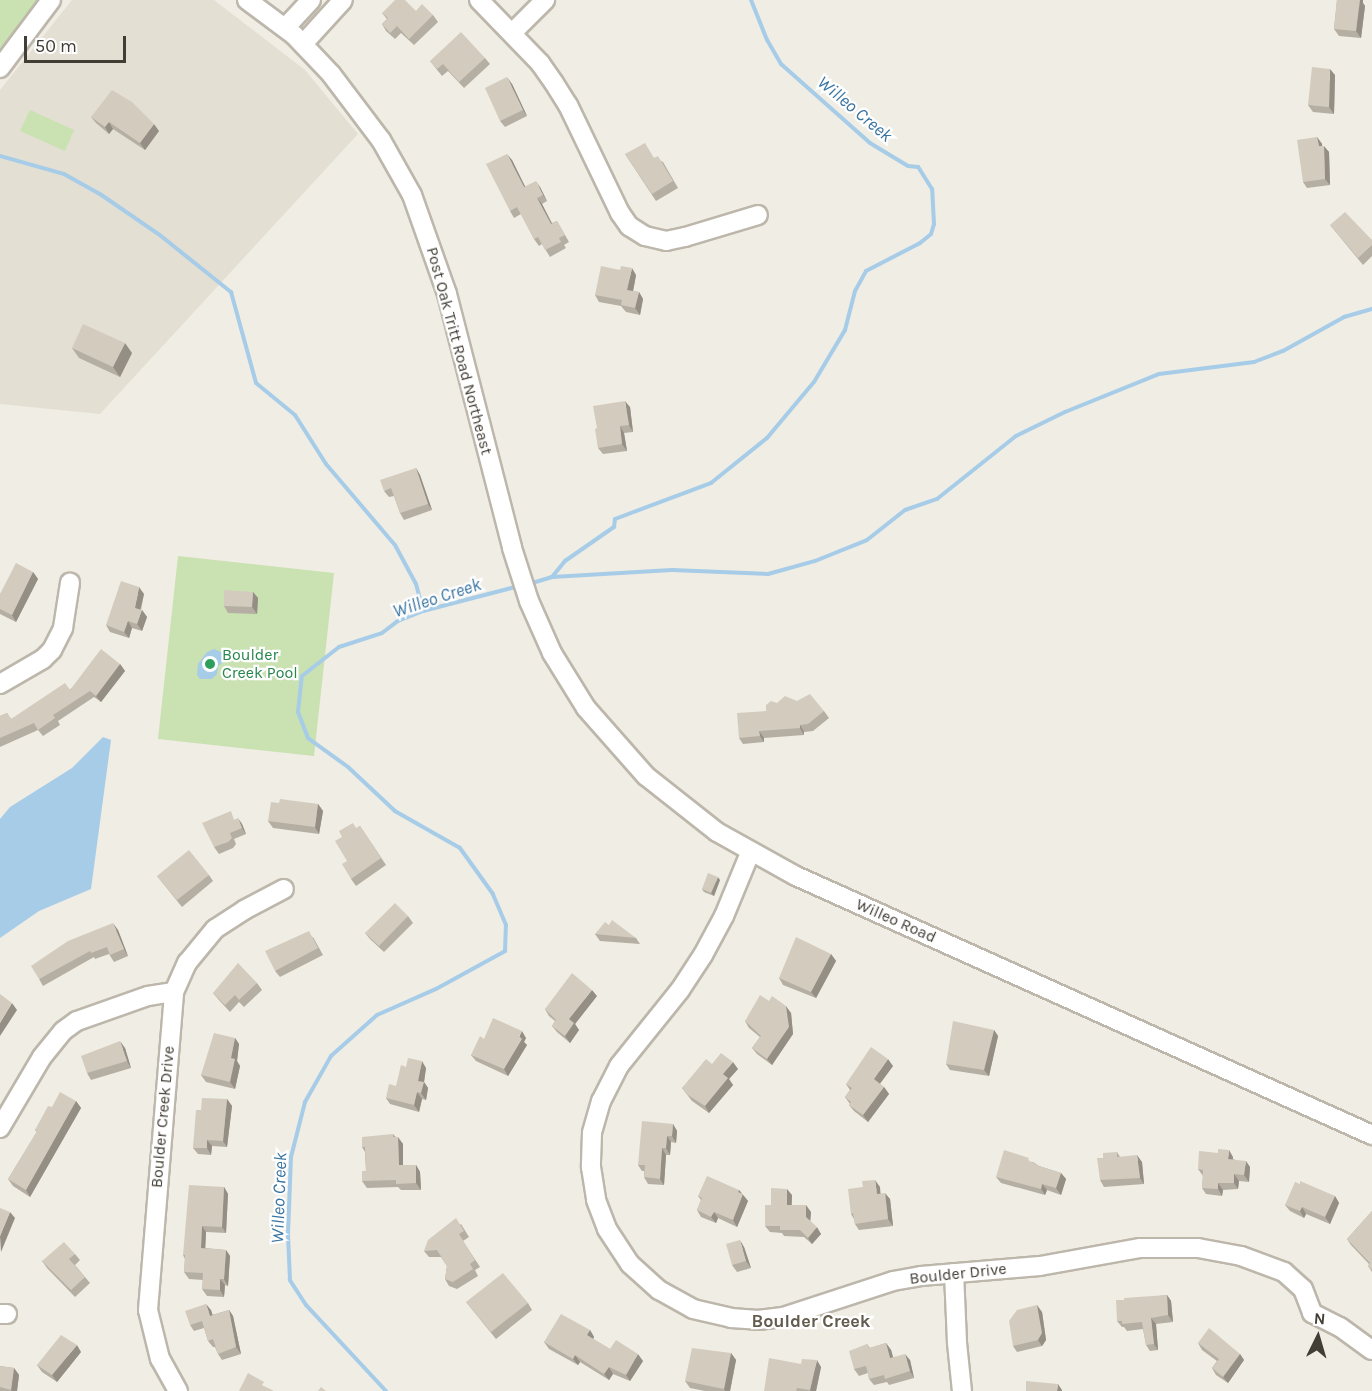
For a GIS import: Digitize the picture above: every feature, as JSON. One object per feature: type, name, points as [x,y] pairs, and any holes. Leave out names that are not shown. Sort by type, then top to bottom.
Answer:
[{"type":"street","points":[[0,68],[51,0]]},
{"type":"street","name":"Post Oak Tritt Road Northeast","points":[[247,0],[303,44],[351,98],[381,140],[421,216],[447,294],[522,583]]},
{"type":"street","points":[[285,28],[311,0]]},
{"type":"street","points":[[303,44],[343,0]]},
{"type":"street","points":[[479,0],[540,63],[568,105],[616,206],[629,226],[645,236],[666,241],[758,215]]},
{"type":"street","points":[[512,33],[545,0]]},
{"type":"street","points":[[0,684],[43,659],[52,650],[63,628],[70,583]]},
{"type":"street","name":"Willeo Road","points":[[522,583],[552,653],[586,708],[646,776],[680,806],[750,853],[796,876],[1372,1135]]},
{"type":"street","name":"Boulder Drive","points":[[750,853],[703,955],[680,990],[620,1066],[601,1101],[592,1133],[591,1167],[596,1200],[606,1229],[630,1264],[659,1290],[693,1309],[731,1318],[758,1320],[783,1317],[893,1281],[1040,1266],[1140,1248],[1198,1248],[1241,1256],[1284,1272],[1303,1289],[1312,1312],[1340,1327],[1372,1350]]},
{"type":"street","name":"Boulder Creek Drive","points":[[178,1391],[160,1359],[148,1310],[174,992],[187,963],[215,929],[244,910],[285,889]]},
{"type":"street","points":[[0,1128],[42,1057],[63,1031],[77,1021],[148,996],[174,992]]},
{"type":"street","points":[[954,1273],[962,1391]]},
{"type":"shaded area","points":[[72,0],[214,0],[305,70],[358,134],[100,414],[0,404],[0,90]]},
{"type":"green space","points":[[0,0],[38,0],[0,54]]},
{"type":"green space","points":[[30,110],[74,130],[65,151],[20,131]]},
{"type":"green space","points":[[178,556],[334,573],[314,756],[158,739]]},
{"type":"water","name":"Boulder Creek Pool","points":[[214,649],[223,653],[223,662],[218,666],[217,674],[212,679],[200,679],[197,675],[198,664],[207,652]]},
{"type":"water","points":[[103,737],[111,740],[91,889],[39,911],[0,938],[0,819],[10,807],[72,768]]},
{"type":"building","points":[[395,0],[405,0],[416,11],[422,4],[433,15],[409,39],[397,26],[390,33],[382,24],[388,18],[382,13]]},
{"type":"building","points":[[1337,0],[1360,0],[1356,31],[1334,29]]},
{"type":"building","points":[[461,32],[485,58],[459,82],[443,64],[437,69],[430,61]]},
{"type":"building","points":[[1312,67],[1330,69],[1329,107],[1308,105]]},
{"type":"building","points":[[507,77],[523,110],[500,121],[485,88]]},
{"type":"building","points":[[112,90],[132,102],[154,124],[140,143],[109,122],[105,127],[91,117]]},
{"type":"building","points":[[1317,137],[1319,146],[1324,146],[1325,179],[1303,182],[1297,140]]},
{"type":"building","points":[[645,143],[654,158],[658,156],[673,181],[652,194],[625,154]]},
{"type":"building","points":[[507,154],[524,187],[536,181],[543,195],[537,198],[551,224],[557,221],[565,235],[559,238],[561,242],[545,250],[538,237],[534,239],[517,207],[510,211],[486,164]]},
{"type":"building","points":[[1345,212],[1372,240],[1372,245],[1358,258],[1330,225]]},
{"type":"building","points":[[601,266],[620,270],[621,266],[632,268],[627,290],[639,292],[635,308],[621,305],[622,300],[595,295]]},
{"type":"building","points":[[83,324],[125,343],[113,367],[72,348]]},
{"type":"building","points":[[625,401],[629,425],[620,426],[622,444],[598,448],[593,406]]},
{"type":"building","points":[[416,468],[428,504],[400,513],[391,488],[384,491],[380,480]]},
{"type":"building","points":[[16,563],[33,572],[12,615],[0,609],[0,594]]},
{"type":"building","points":[[121,581],[139,587],[135,608],[142,610],[137,624],[128,621],[124,632],[106,625]]},
{"type":"building","points":[[224,590],[253,592],[252,607],[224,606]]},
{"type":"building","points":[[101,649],[120,664],[96,696],[90,691],[53,715],[55,718],[38,730],[34,723],[0,738],[0,716],[7,713],[11,719],[65,683],[70,690]]},
{"type":"building","points":[[810,694],[824,711],[808,724],[800,725],[800,728],[759,731],[760,736],[739,738],[737,713],[766,711],[766,705],[771,701],[777,703],[785,696],[797,701]]},
{"type":"building","points":[[280,799],[318,804],[315,827],[268,821],[271,802],[279,803]]},
{"type":"building","points":[[231,811],[234,820],[238,818],[242,828],[230,833],[232,838],[228,842],[214,847],[202,823]]},
{"type":"building","points":[[353,823],[356,828],[360,826],[381,858],[351,879],[342,864],[347,861],[335,841],[342,837],[339,831]]},
{"type":"building","points":[[189,850],[209,875],[177,900],[157,876]]},
{"type":"building","points":[[708,873],[718,877],[711,893],[702,889]]},
{"type":"building","points":[[395,903],[408,916],[379,946],[365,933]]},
{"type":"building","points":[[612,920],[636,938],[595,934],[605,922],[609,925]]},
{"type":"building","points":[[113,923],[124,949],[110,955],[107,947],[91,953],[90,951],[39,979],[31,966],[68,941]]},
{"type":"building","points":[[309,931],[318,948],[275,971],[265,951]]},
{"type":"building","points":[[796,937],[831,954],[811,992],[779,978]]},
{"type":"building","points":[[238,963],[257,983],[239,1000],[235,995],[225,1005],[213,993]]},
{"type":"building","points":[[572,973],[592,990],[569,1019],[574,1023],[565,1036],[552,1026],[556,1020],[545,1009]]},
{"type":"building","points":[[0,994],[12,1003],[0,1023]]},
{"type":"building","points":[[760,995],[769,1001],[772,996],[786,1006],[789,1027],[767,1059],[752,1048],[761,1036],[745,1021]]},
{"type":"building","points":[[493,1018],[522,1031],[519,1036],[522,1039],[504,1069],[471,1055],[480,1036],[484,1039]]},
{"type":"building","points":[[953,1021],[994,1030],[984,1070],[946,1064]]},
{"type":"building","points":[[214,1033],[235,1038],[231,1058],[235,1059],[230,1082],[201,1075]]},
{"type":"building","points":[[120,1041],[127,1061],[87,1073],[81,1056]]},
{"type":"building","points":[[871,1047],[888,1059],[874,1079],[884,1087],[863,1115],[849,1105],[851,1102],[845,1097],[852,1088],[846,1084]]},
{"type":"building","points":[[721,1053],[733,1062],[723,1074],[728,1078],[705,1106],[688,1095],[682,1088],[706,1059],[712,1064]]},
{"type":"building","points":[[408,1058],[422,1061],[418,1081],[424,1082],[421,1093],[417,1092],[414,1105],[386,1098],[389,1084],[396,1086],[401,1065],[406,1067]]},
{"type":"building","points":[[60,1092],[76,1101],[26,1190],[8,1179],[37,1131],[35,1130],[48,1106],[52,1107]]},
{"type":"building","points":[[202,1098],[227,1099],[223,1141],[207,1140],[207,1148],[193,1148],[196,1110],[201,1110]]},
{"type":"building","points":[[642,1121],[673,1124],[672,1136],[667,1136],[666,1148],[662,1148],[660,1179],[644,1177],[645,1165],[638,1165]]},
{"type":"building","points":[[393,1134],[393,1137],[398,1137],[399,1165],[416,1165],[416,1183],[396,1184],[396,1180],[362,1181],[362,1171],[366,1171],[365,1147],[362,1147],[362,1137]]},
{"type":"building","points":[[1218,1149],[1229,1150],[1228,1159],[1246,1161],[1244,1175],[1234,1174],[1234,1183],[1218,1183],[1218,1189],[1202,1188],[1203,1170],[1198,1169],[1199,1151],[1218,1153]]},
{"type":"building","points":[[1004,1150],[1029,1158],[1028,1160],[1039,1166],[1061,1173],[1056,1188],[1042,1184],[1041,1189],[996,1177]]},
{"type":"building","points":[[1117,1152],[1117,1157],[1137,1155],[1140,1178],[1100,1180],[1097,1158],[1103,1158],[1103,1153]]},
{"type":"building","points":[[707,1176],[743,1194],[733,1220],[714,1212],[711,1217],[697,1210],[702,1198],[698,1196]]},
{"type":"building","points":[[875,1180],[877,1194],[885,1193],[888,1219],[855,1224],[853,1213],[851,1214],[848,1189],[863,1187],[862,1181]]},
{"type":"building","points":[[1300,1181],[1335,1196],[1325,1217],[1302,1207],[1300,1211],[1285,1205],[1295,1182],[1300,1184]]},
{"type":"building","points":[[189,1185],[224,1187],[222,1227],[202,1226],[201,1248],[226,1250],[224,1279],[220,1279],[220,1290],[202,1289],[203,1273],[184,1272],[185,1255],[183,1255]]},
{"type":"building","points":[[771,1188],[787,1189],[787,1205],[806,1205],[806,1217],[817,1227],[808,1238],[800,1230],[780,1230],[780,1226],[765,1226],[765,1205],[771,1205]]},
{"type":"building","points":[[0,1208],[10,1212],[0,1236]]},
{"type":"building","points":[[1372,1211],[1372,1270],[1368,1266],[1370,1263],[1347,1239]]},
{"type":"building","points":[[456,1218],[464,1231],[459,1234],[475,1260],[470,1264],[473,1269],[453,1282],[445,1279],[447,1266],[437,1250],[424,1251],[428,1240]]},
{"type":"building","points":[[740,1240],[746,1261],[732,1265],[726,1244]]},
{"type":"building","points":[[64,1242],[75,1254],[69,1259],[85,1277],[71,1290],[42,1261]]},
{"type":"building","points":[[503,1273],[528,1303],[491,1332],[466,1302]]},
{"type":"building","points":[[1167,1295],[1168,1315],[1151,1318],[1154,1344],[1146,1345],[1142,1322],[1122,1324],[1122,1321],[1117,1321],[1116,1300]]},
{"type":"building","points":[[206,1304],[210,1316],[229,1310],[236,1347],[218,1354],[213,1339],[208,1341],[202,1321],[190,1325],[185,1311]]},
{"type":"building","points":[[1037,1305],[1042,1333],[1038,1340],[1013,1346],[1009,1321],[1017,1310]]},
{"type":"building","points":[[561,1314],[590,1330],[587,1335],[610,1349],[616,1340],[638,1354],[626,1375],[609,1367],[604,1374],[575,1355],[573,1359],[544,1342]]},
{"type":"building","points":[[1209,1328],[1240,1354],[1223,1377],[1212,1368],[1219,1359],[1198,1343]]},
{"type":"building","points":[[61,1335],[77,1345],[52,1375],[37,1365]]},
{"type":"building","points":[[886,1343],[890,1358],[905,1354],[910,1371],[885,1379],[884,1375],[869,1379],[866,1366],[854,1369],[849,1351],[867,1344],[869,1348]]},
{"type":"building","points":[[692,1348],[731,1353],[724,1389],[685,1381]]},
{"type":"building","points":[[769,1358],[801,1364],[802,1359],[817,1360],[810,1390],[797,1388],[796,1391],[764,1391]]},
{"type":"building","points":[[0,1366],[14,1368],[11,1390],[0,1387]]},
{"type":"building","points":[[248,1373],[264,1382],[262,1385],[274,1391],[239,1391]]},
{"type":"building","points":[[1026,1381],[1058,1384],[1057,1391],[1026,1391]]},
{"type":"waterway","name":"Willeo Creek","points":[[529,584],[552,577],[565,561],[614,527],[615,519],[711,483],[767,438],[814,382],[845,330],[855,291],[866,271],[920,243],[931,234],[934,224],[932,189],[918,167],[908,166],[870,143],[781,64],[767,40],[751,0]]},
{"type":"waterway","points":[[0,156],[64,174],[100,194],[161,236],[231,292],[256,383],[295,415],[326,464],[395,545],[416,584],[423,611]]},
{"type":"waterway","points":[[552,577],[672,570],[768,574],[815,561],[867,540],[905,510],[937,499],[1016,436],[1065,412],[1159,374],[1254,362],[1283,351],[1344,317],[1372,309]]},
{"type":"waterway","name":"Willeo Creek","points":[[386,1391],[306,1305],[290,1280],[288,1234],[291,1157],[305,1102],[331,1056],[377,1015],[436,989],[505,951],[506,925],[493,894],[460,848],[395,811],[348,767],[308,738],[298,712],[302,676],[339,647],[382,633],[398,621],[423,611],[519,586]]},
{"type":"place","name":"Boulder Creek Pool","points":[[210,664]]},
{"type":"district","name":"Boulder Creek","points":[[811,1321]]}]
